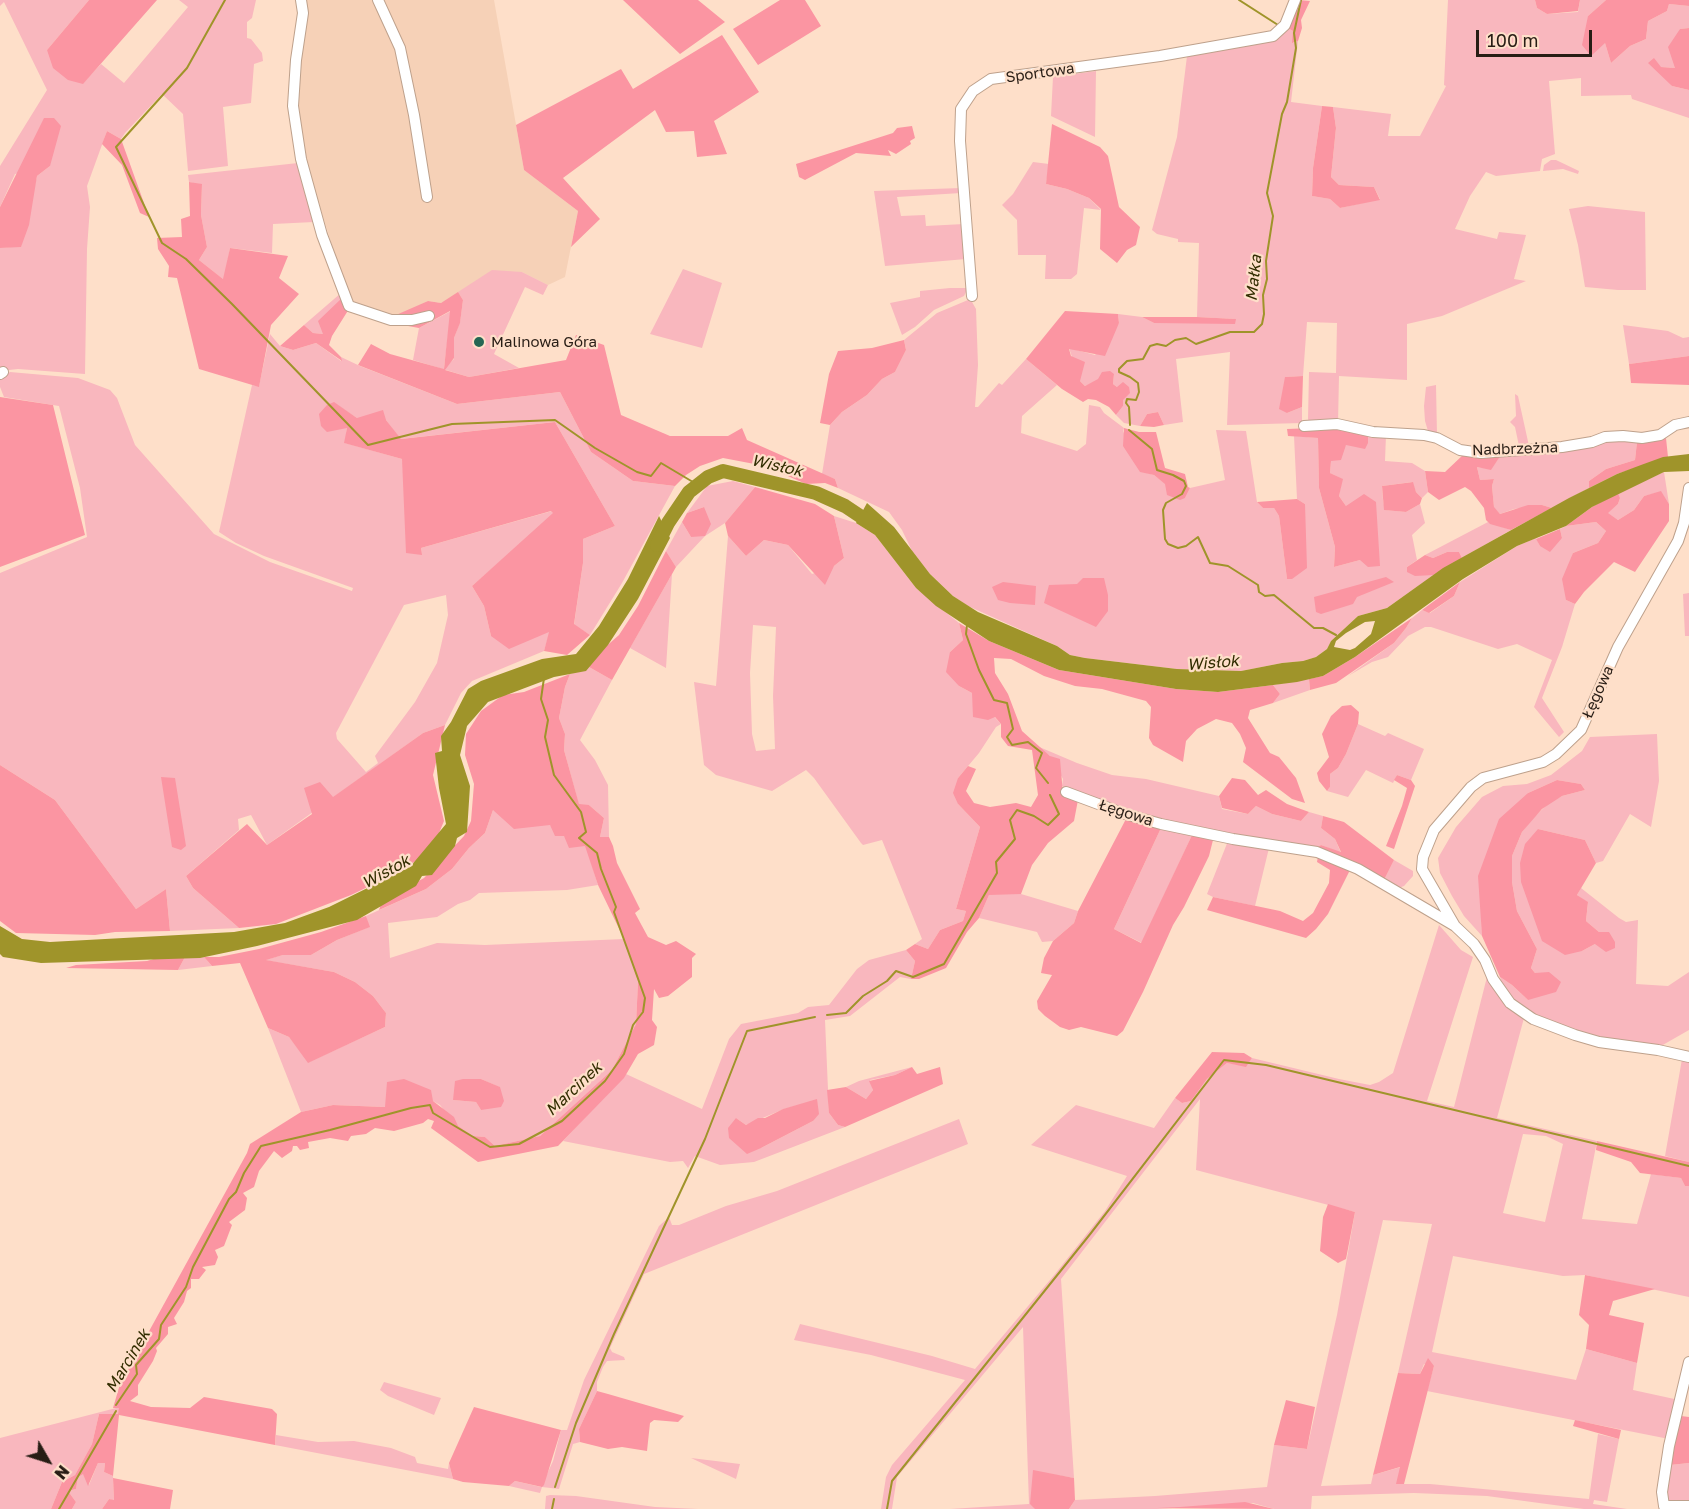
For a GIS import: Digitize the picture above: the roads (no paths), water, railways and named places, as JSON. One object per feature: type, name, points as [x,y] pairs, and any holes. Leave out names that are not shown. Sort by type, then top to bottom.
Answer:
[{"type":"street","points":[[301,0],[303,13],[296,60],[294,106],[301,159],[322,235],[349,306],[392,320],[412,321],[429,316]]},
{"type":"street","points":[[378,0],[400,48],[428,197]]},
{"type":"street","name":"Sportowa","points":[[972,296],[960,141],[961,109],[973,91],[990,79],[1160,56],[1273,36],[1286,25],[1295,0]]},
{"type":"street","name":"Nadbrzeżna","points":[[1304,426],[1336,424],[1373,432],[1424,435],[1437,438],[1460,450],[1481,453],[1562,447],[1592,442],[1605,437],[1642,438],[1660,435],[1675,425],[1689,422]]},
{"type":"street","name":"Łęgowa","points":[[1455,926],[1422,869],[1434,830],[1471,787],[1483,778],[1543,762],[1556,754],[1581,730],[1618,647],[1678,542],[1689,488]]},
{"type":"street","name":"Łęgowa","points":[[1066,792],[1125,814],[1161,824],[1233,839],[1317,852],[1358,869],[1455,926],[1474,944],[1485,960],[1493,979],[1510,1003],[1533,1018],[1599,1042],[1658,1050],[1689,1057]]},
{"type":"street","points":[[1689,1362],[1662,1492],[1664,1506],[1689,1506]]},
{"type":"waterway","points":[[225,0],[187,68],[116,147],[162,243],[186,259],[232,304],[368,445],[452,424],[555,420],[595,448],[637,472],[651,476],[661,463],[698,485]]},
{"type":"waterway","points":[[1239,0],[1278,25]]},
{"type":"waterway","name":"Małka","points":[[1130,425],[1127,399],[1136,400],[1139,392],[1138,383],[1119,372],[1127,361],[1143,359],[1150,346],[1157,344],[1166,346],[1175,340],[1186,338],[1196,344],[1230,332],[1254,332],[1262,324],[1263,295],[1267,279],[1266,261],[1273,216],[1267,193],[1282,114],[1287,102],[1296,48],[1294,33],[1301,0]]},
{"type":"waterway","name":"Małka","points":[[1129,430],[1152,449],[1157,470],[1184,481],[1186,486],[1182,494],[1166,503],[1163,510],[1165,539],[1168,544],[1178,548],[1186,546],[1198,537],[1210,563],[1228,566],[1258,585],[1259,592],[1265,596],[1274,595],[1314,628],[1323,628],[1336,635]]},
{"type":"waterway","name":"Wisłok","points":[[657,545],[668,523],[689,492],[708,477],[723,471],[816,493],[845,506],[875,526]]},
{"type":"waterway","points":[[967,625],[966,634],[979,670],[994,700],[1007,703],[1013,729],[1007,737],[1012,745],[1028,742],[1042,753],[1036,768],[1048,783]]},
{"type":"waterway","name":"Marcinek","points":[[116,1405],[137,1374],[136,1365],[159,1339],[161,1325],[186,1287],[193,1267],[229,1199],[236,1192],[244,1173],[261,1146],[430,1105],[433,1113],[490,1147],[519,1144],[562,1121],[605,1081],[624,1054],[633,1025],[643,1012],[645,998],[614,912],[616,907],[597,853],[579,838],[586,832],[581,812],[554,775],[545,737],[548,720],[541,699],[544,678]]},
{"type":"waterway","points":[[827,1015],[846,1013],[863,996],[887,981],[896,971],[913,977],[944,964],[997,873],[996,862],[1015,839],[1010,820],[1017,810],[1034,816],[1048,825],[1059,814],[1050,795]]},
{"type":"waterway","points":[[555,1487],[576,1423],[614,1334],[705,1139],[747,1031],[815,1017]]},
{"type":"waterway","points":[[887,1509],[892,1481],[1091,1233],[1224,1060],[1266,1065],[1689,1166]]},
{"type":"waterway","name":"Marcinek","points":[[59,1509],[116,1411]]},
{"type":"waterway","points":[[552,1509],[554,1499]]},
{"type":"place","name":"Malinowa Góra","points":[[479,342]]}]
